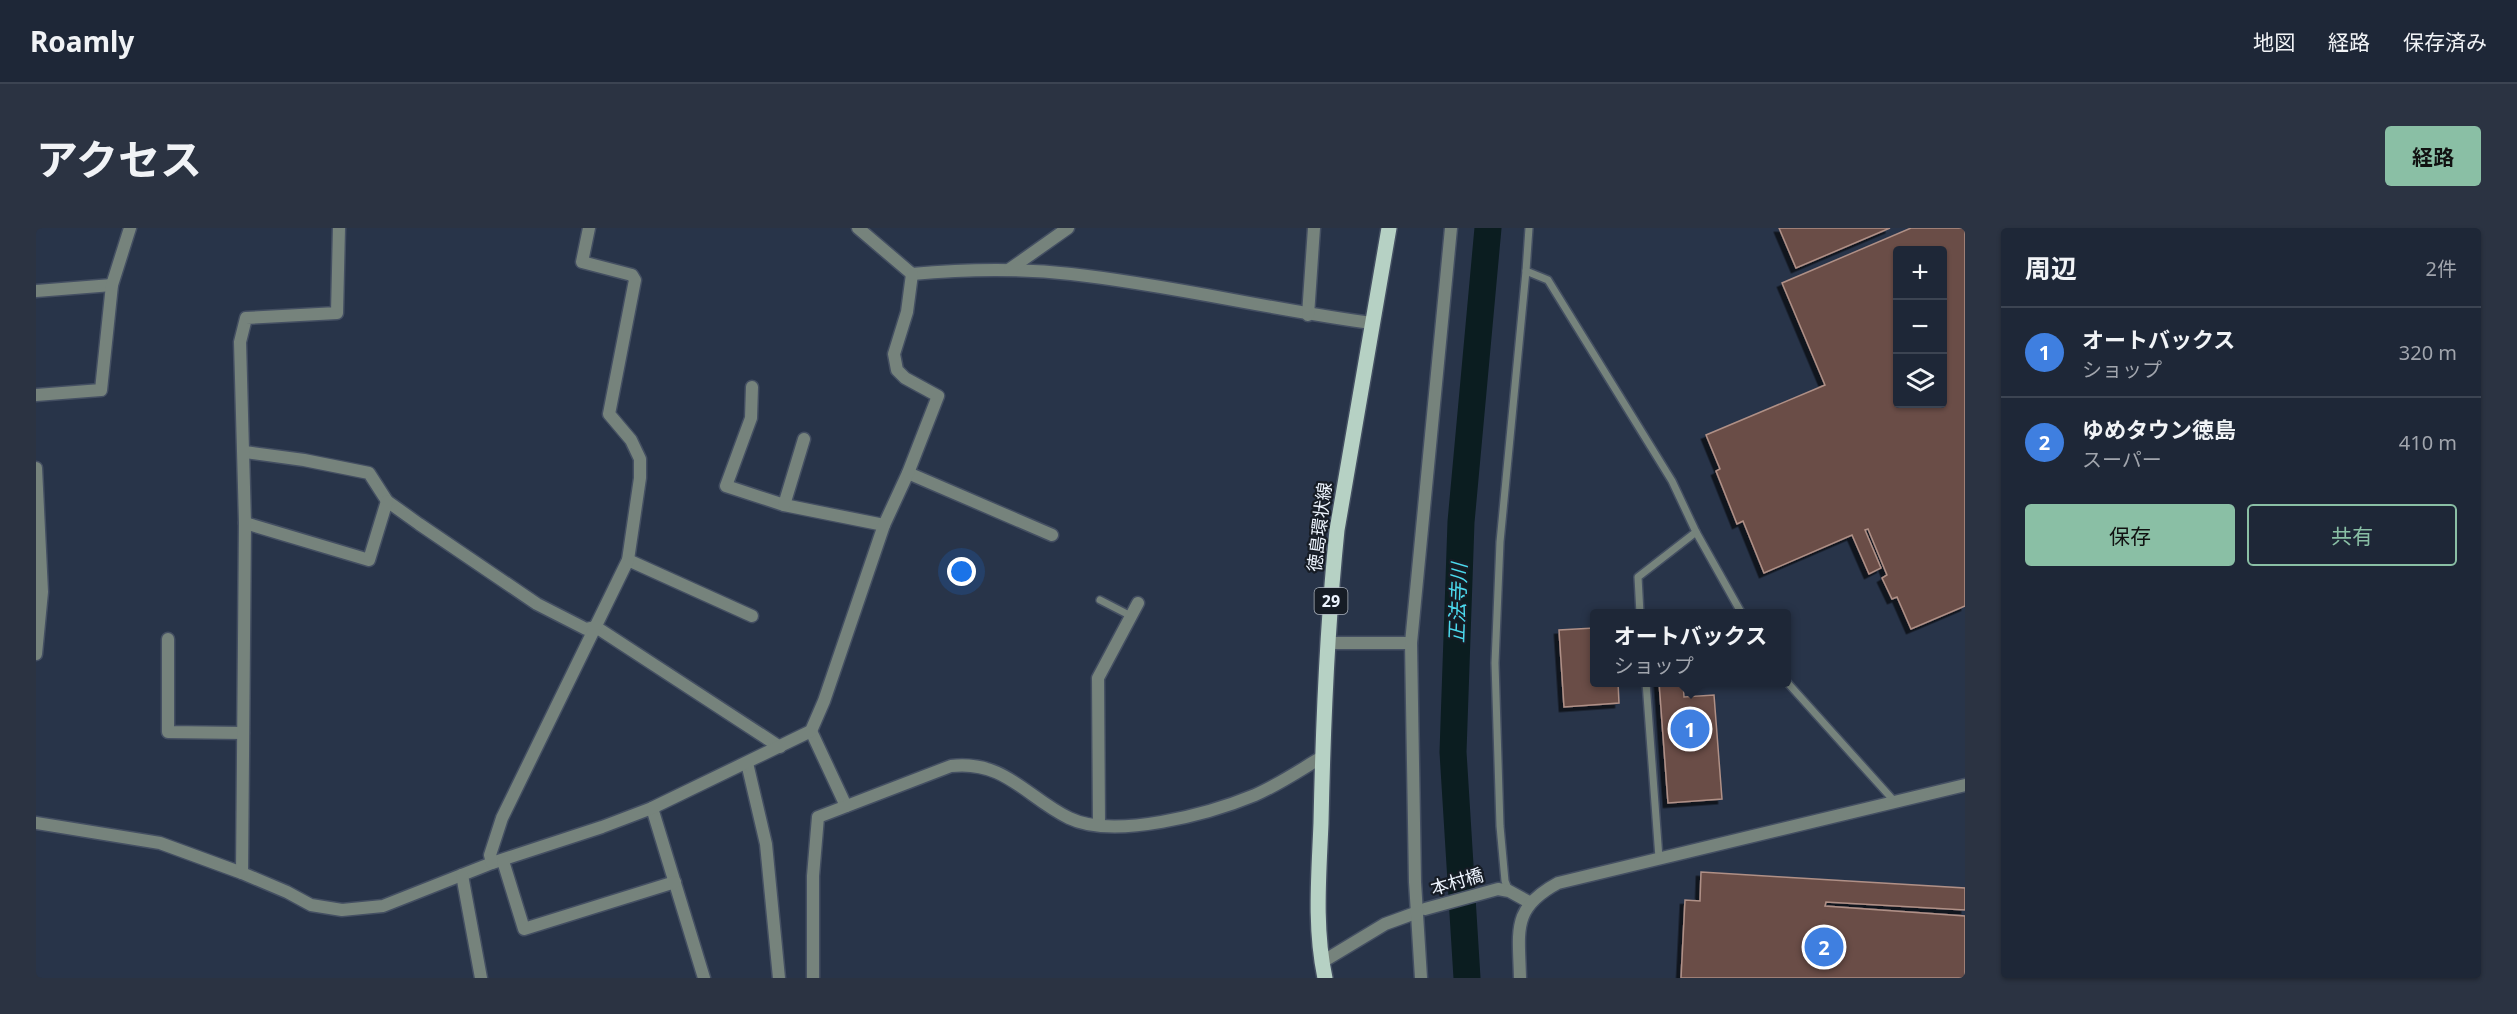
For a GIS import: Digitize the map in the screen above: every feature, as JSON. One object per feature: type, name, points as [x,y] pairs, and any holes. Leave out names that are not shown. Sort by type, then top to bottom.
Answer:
[{"type":"main road","name":"徳島環状線","points":[[1325,978],[1319,924],[1322,757],[1337,530],[1389,228]]},
{"type":"street","points":[[36,395],[101,390],[112,285],[130,228]]},
{"type":"street","points":[[242,873],[245,452],[240,342],[246,318],[337,313],[339,228]]},
{"type":"street","points":[[589,228],[582,262],[632,275],[634,280],[609,414],[631,440],[640,459],[640,478],[628,560],[502,818],[490,855],[498,862],[524,929],[675,882]]},
{"type":"street","points":[[858,228],[912,274],[966,269],[1010,269],[1070,274],[1167,287],[1308,315],[1372,323]]},
{"type":"street","points":[[1010,269],[1068,228]]},
{"type":"street","points":[[1308,315],[1314,228]]},
{"type":"street","points":[[1421,978],[1421,911],[1414,870],[1411,643],[1450,228]]},
{"type":"street","points":[[36,823],[160,843],[242,873],[311,905],[342,910],[383,906],[462,875],[652,808],[811,731],[824,701],[884,525],[908,473],[938,396],[905,378],[897,370],[894,354],[908,312],[912,274]]},
{"type":"street","points":[[36,291],[112,285]]},
{"type":"street","points":[[752,387],[751,418],[726,486],[784,505],[884,525]]},
{"type":"street","points":[[784,505],[804,440]]},
{"type":"street","points":[[245,452],[304,460],[369,474],[387,501],[537,604],[586,629],[596,627],[780,747]]},
{"type":"street","points":[[36,468],[42,592],[36,654]]},
{"type":"street","points":[[908,473],[1052,535]]},
{"type":"street","points":[[245,523],[369,560],[387,501]]},
{"type":"street","points":[[628,560],[752,615]]},
{"type":"street","points":[[1099,825],[1098,678],[1138,603]]},
{"type":"street","points":[[168,639],[168,732],[243,733]]},
{"type":"street","points":[[1328,643],[1411,643]]},
{"type":"street","points":[[811,731],[846,806]]},
{"type":"street","points":[[813,978],[813,876],[818,817],[951,766],[971,764],[985,767],[1020,785],[1068,818],[1099,825],[1147,825],[1255,795],[1322,757]]},
{"type":"street","points":[[747,763],[766,843],[778,978]]},
{"type":"street","points":[[1520,978],[1522,916],[1529,903],[1541,892],[1558,883],[1965,785]]},
{"type":"street","points":[[652,808],[704,978]]},
{"type":"street","points":[[462,875],[481,978]]},
{"type":"street","points":[[1503,890],[1529,903]]},
{"type":"street","name":"本村橋","points":[[1322,962],[1385,924],[1421,911],[1503,890]]},
{"type":"lane","points":[[1503,890],[1505,881],[1500,826],[1496,652],[1500,542],[1529,228]]},
{"type":"lane","points":[[1526,271],[1548,280],[1672,481],[1696,532],[1739,609]]},
{"type":"lane","points":[[1640,609],[1638,577],[1696,532]]},
{"type":"lane","points":[[1100,600],[1131,616]]},
{"type":"lane","points":[[1646,687],[1659,858]]},
{"type":"lane","points":[[1791,687],[1895,802]]},
{"type":"building","points":[[1779,228],[1890,228],[1796,268]]},
{"type":"building","points":[[1911,228],[1965,228],[1965,606],[1911,629],[1897,597],[1892,599],[1882,578],[1887,575],[1868,529],[1865,530],[1881,568],[1869,574],[1852,535],[1764,573],[1743,521],[1737,524],[1716,471],[1720,469],[1706,435],[1825,385],[1782,283]]},
{"type":"building","points":[[1590,628],[1590,687],[1618,687],[1619,703],[1564,707],[1559,630]]},
{"type":"building","points":[[1659,687],[1683,687],[1684,697],[1714,695],[1722,799],[1668,803]]},
{"type":"building","points":[[1701,872],[1965,888],[1965,910],[1826,902],[1825,906],[1965,916],[1965,978],[1681,978],[1685,900],[1700,901]]},
{"type":"waterway","name":"正法寺川","points":[[1467,978],[1453,752],[1461,522],[1488,228]]},
{"type":"place","name":"オートバックス","points":[[1690,729]]},
{"type":"place","name":"ゆめタウン徳島","points":[[1824,947]]}]
